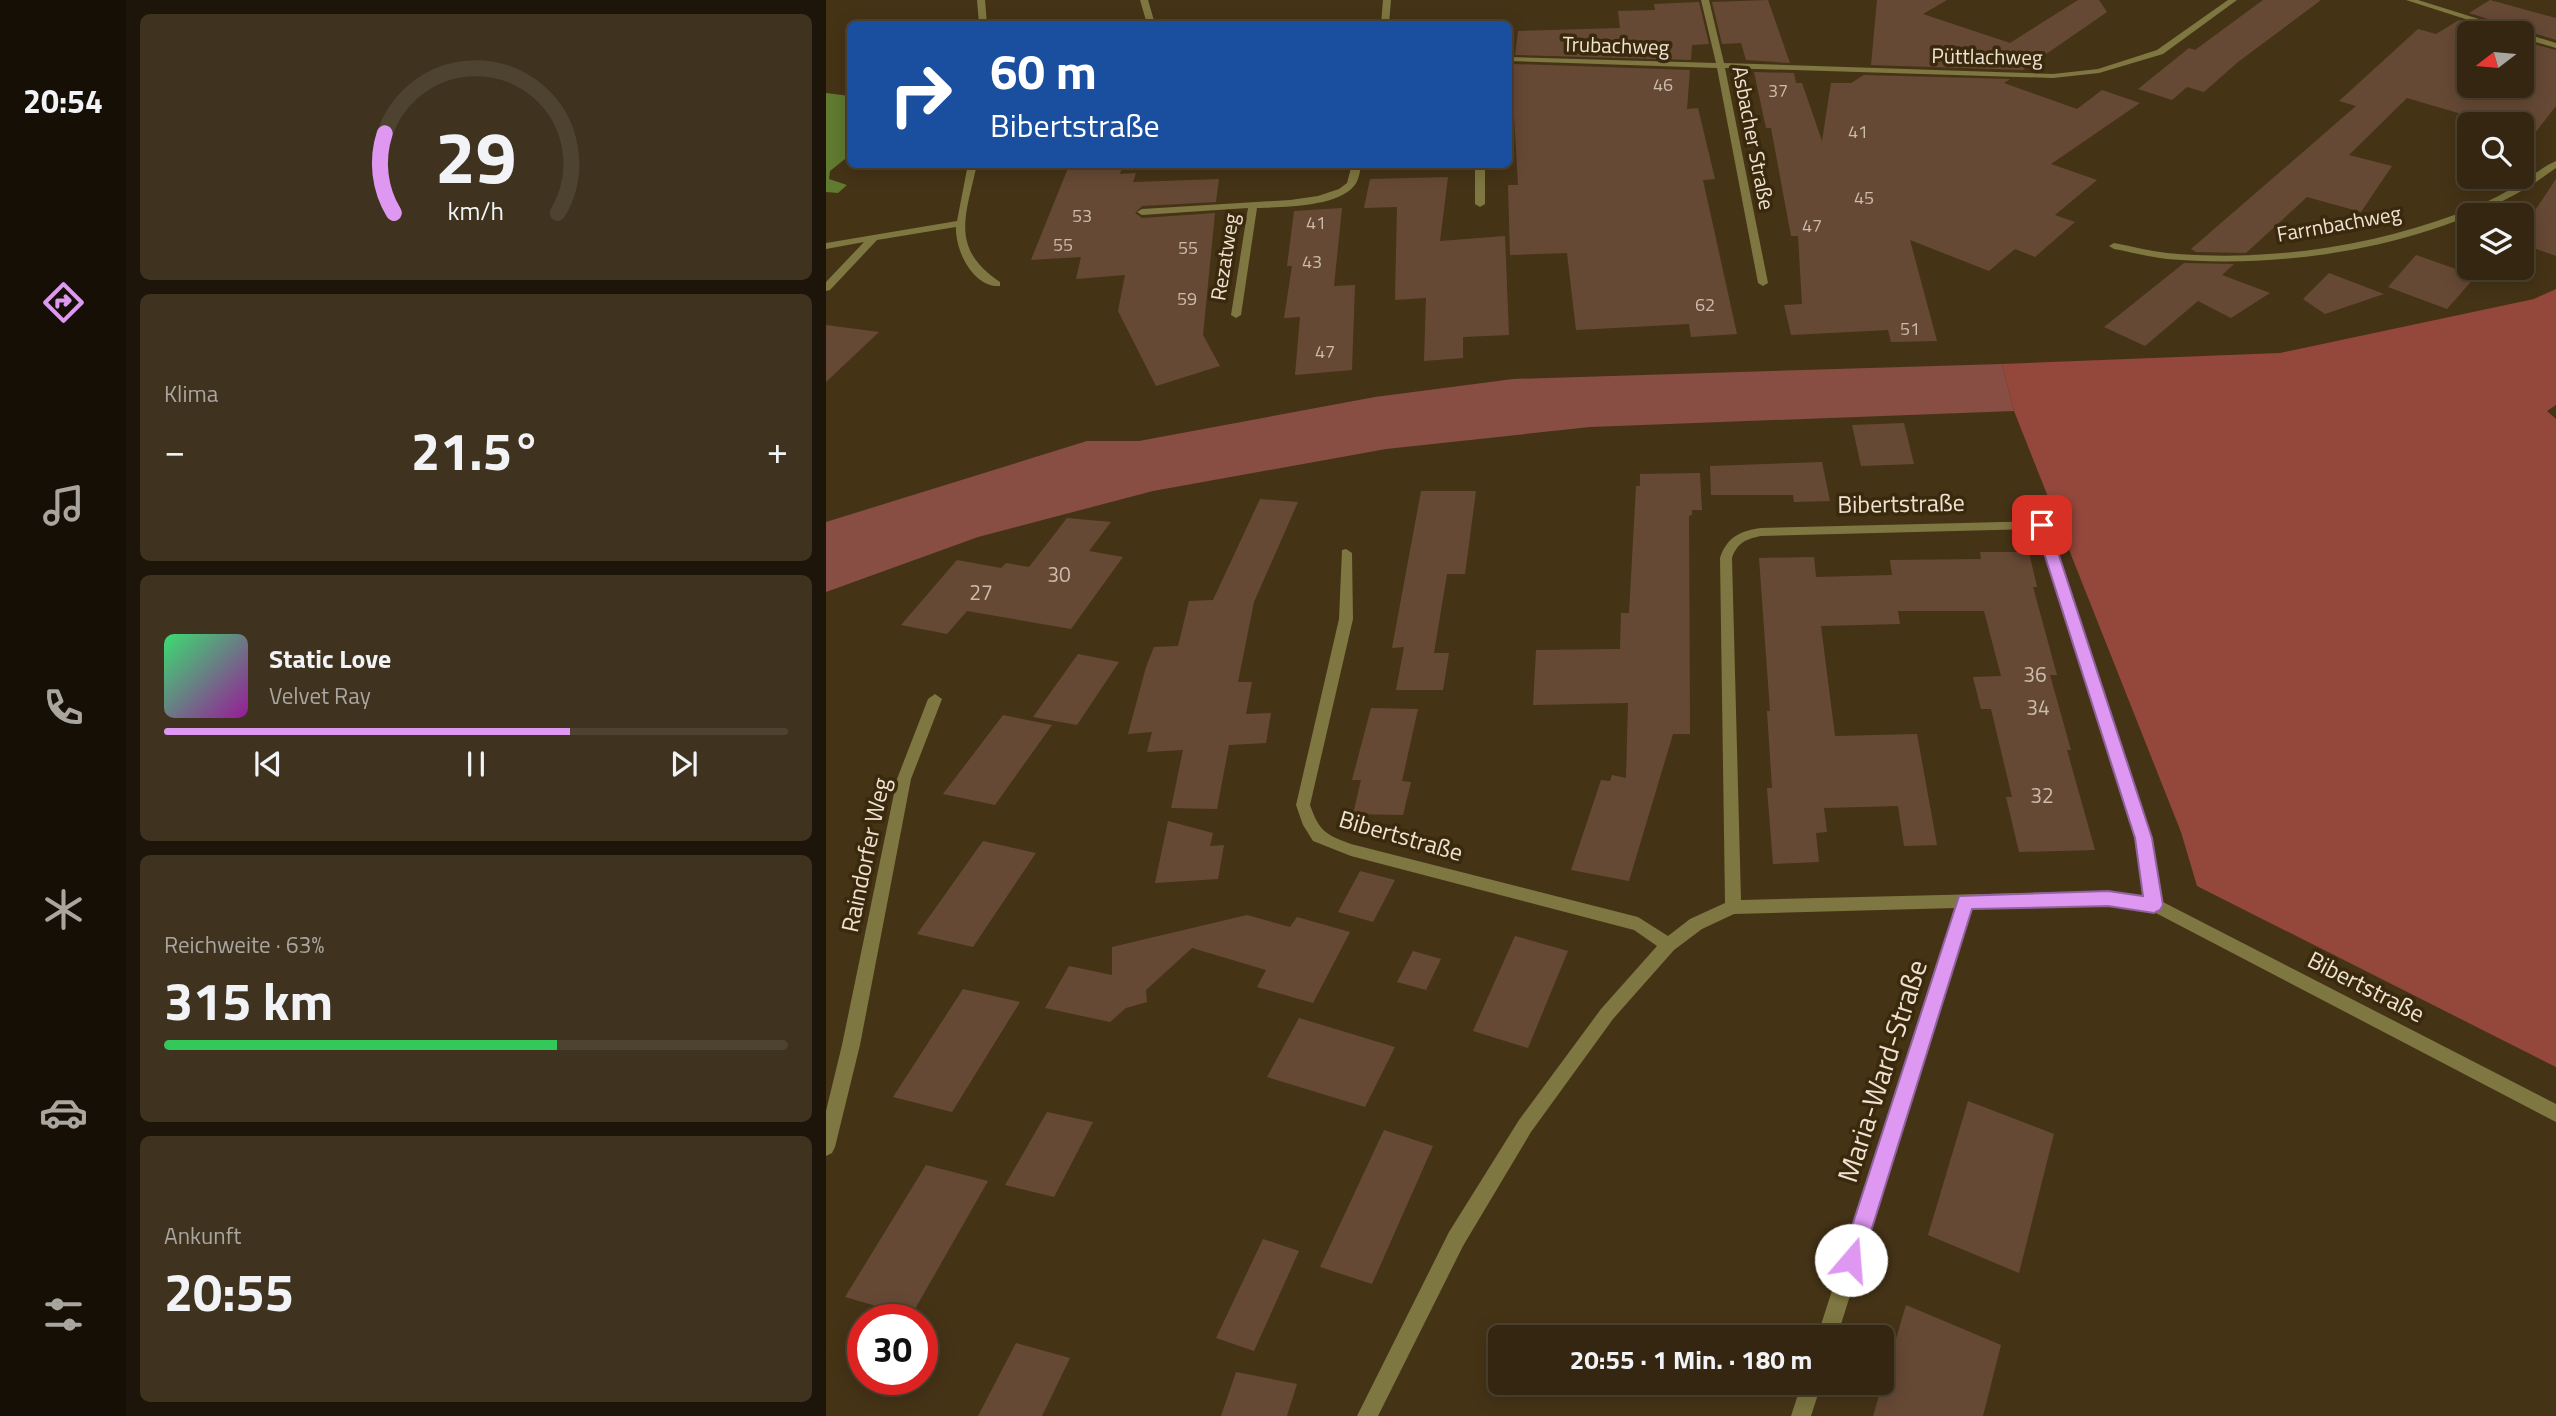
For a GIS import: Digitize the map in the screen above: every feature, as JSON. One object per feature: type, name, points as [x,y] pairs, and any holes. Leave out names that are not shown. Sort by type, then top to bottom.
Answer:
[{"type":"street","points":[[981,0],[982,21]]},
{"type":"street","points":[[1144,0],[1150,21]]},
{"type":"street","points":[[1385,21],[1387,0]]},
{"type":"street","name":"Asbacher Straße","points":[[1705,0],[1721,67],[1763,284]]},
{"type":"street","name":"Püttlachweg","points":[[1721,67],[1984,76],[2078,74],[2118,66],[2160,52],[2233,0]]},
{"type":"street","points":[[2410,0],[2477,21]]},
{"type":"street","points":[[2534,39],[2556,46]]},
{"type":"street","name":"Trubachweg","points":[[1512,59],[1721,67]]},
{"type":"street","name":"Farrnbachweg","points":[[2114,246],[2141,254],[2210,259],[2291,254],[2361,243],[2469,214],[2517,191],[2556,164]]},
{"type":"street","points":[[972,168],[962,223],[961,246],[967,263],[978,275],[996,284]]},
{"type":"street","name":"Rezatweg","points":[[1142,212],[1305,200],[1343,191],[1353,184],[1356,168]]},
{"type":"street","points":[[1480,168],[1480,204]]},
{"type":"street","name":"Rezatweg","points":[[1236,315],[1253,205]]},
{"type":"street","points":[[826,246],[962,223]]},
{"type":"street","points":[[826,288],[872,240]]},
{"type":"street","name":"Bibertstraße","points":[[1733,907],[1726,558],[1735,539],[1761,532],[2042,525],[2144,838],[2154,905]]},
{"type":"street","name":"Bibertstraße","points":[[1346,553],[1346,619],[1303,805],[1310,828],[1324,841],[1351,850],[1638,924],[1668,945]]},
{"type":"street","name":"Raindorfer Weg","points":[[826,1147],[851,1045],[904,779],[935,699]]},
{"type":"street","name":"Bibertstraße","points":[[1367,1416],[1456,1239],[1525,1126],[1607,1014],[1668,945],[1696,924],[1733,907],[2108,898],[2154,905],[2556,1113]]},
{"type":"street","name":"Maria-Ward-Straße","points":[[1831,1325],[1966,902]]},
{"type":"street","points":[[1801,1416],[1808,1395]]},
{"type":"shaded area","points":[[826,93],[847,96],[847,157],[830,171],[829,179],[847,185],[838,193],[826,192]]},
{"type":"shaded area","points":[[2556,289],[2556,405],[2547,411],[2556,419],[2556,1067],[2197,886],[2181,832],[2014,411],[2002,364],[2280,353],[2534,299]]},
{"type":"shaded area","points":[[2002,364],[2014,411],[1590,427],[1386,449],[1153,491],[978,537],[826,592],[826,522],[1087,441],[1139,441],[1375,397],[1513,379]]},
{"type":"building","points":[[1768,0],[1790,63],[1746,60],[1741,43],[1722,44],[1712,2]]},
{"type":"building","points":[[1877,0],[1947,0],[1923,14],[2010,43],[2078,0],[2099,0],[2107,12],[2023,70],[1871,65]]},
{"type":"building","points":[[2263,0],[2321,0],[2238,62],[2204,92],[2187,87],[2172,100],[2138,89],[2189,48],[2195,50]]},
{"type":"building","points":[[2490,0],[2556,18],[2556,40],[2534,33],[2534,21],[2495,21],[2469,13]]},
{"type":"building","points":[[1699,2],[1709,44],[1692,45],[1691,60],[1515,55],[1518,31],[1620,28],[1618,11],[1655,10],[1654,4]]},
{"type":"building","points":[[2457,21],[2457,98],[2534,98],[2534,44],[2556,50],[2556,106],[2534,134],[2534,112],[2457,113],[2407,98],[2349,155],[2392,166],[2361,212],[2307,197],[2246,253],[2196,252],[2191,249],[2356,106],[2339,101],[2418,29],[2436,34]]},
{"type":"building","points":[[1514,64],[1690,70],[1687,109],[1698,108],[1715,179],[1703,180],[1737,334],[1691,337],[1689,324],[1576,330],[1567,253],[1510,255],[1508,185],[1518,185],[1512,80]]},
{"type":"building","points":[[1754,72],[1794,73],[1796,83],[1802,83],[1822,141],[1831,83],[1851,83],[1864,75],[2010,79],[2004,83],[2077,109],[2102,90],[2140,103],[2051,164],[2097,180],[2055,215],[2075,222],[2035,257],[2015,249],[1989,271],[1910,240],[1937,341],[1891,342],[1888,330],[1791,335],[1784,305],[1802,304],[1798,236],[1791,236],[1771,128],[1766,128]]},
{"type":"building","points":[[1068,168],[1122,168],[1120,174],[1136,173],[1133,182],[1219,179],[1216,202],[1142,206],[1135,213],[1142,218],[1215,213],[1203,335],[1220,366],[1156,386],[1118,311],[1125,275],[1076,279],[1081,257],[1031,260]]},
{"type":"building","points":[[1448,177],[1440,241],[1505,236],[1509,335],[1463,337],[1463,358],[1424,361],[1426,298],[1395,300],[1397,207],[1364,208],[1370,179]]},
{"type":"building","points":[[2556,179],[2556,256],[2534,248],[2534,212]]},
{"type":"building","points":[[1342,208],[1334,286],[1355,285],[1352,370],[1295,375],[1300,317],[1284,318],[1292,266],[1287,266],[1294,211]]},
{"type":"building","points":[[2416,255],[2457,269],[2457,280],[2472,280],[2447,309],[2388,287]]},
{"type":"building","points":[[2184,263],[2234,264],[2222,275],[2270,293],[2231,318],[2198,301],[2145,346],[2104,327]]},
{"type":"building","points":[[2329,273],[2384,294],[2325,314],[2303,299]]},
{"type":"building","points":[[826,325],[879,332],[826,382]]},
{"type":"building","points":[[1904,423],[1914,464],[1861,466],[1852,425]]},
{"type":"building","points":[[1822,462],[1830,501],[1794,502],[1793,495],[1711,495],[1710,466]]},
{"type":"building","points":[[1700,473],[1702,510],[1692,510],[1692,515],[1689,516],[1690,734],[1673,734],[1629,881],[1571,870],[1601,780],[1610,781],[1612,775],[1626,778],[1628,703],[1533,705],[1536,650],[1620,649],[1621,613],[1629,613],[1636,486],[1640,486],[1640,474]]},
{"type":"building","points":[[1421,491],[1476,491],[1465,574],[1447,574],[1434,653],[1449,653],[1443,690],[1396,690],[1404,647],[1392,648]]},
{"type":"building","points":[[1260,499],[1298,502],[1254,602],[1238,682],[1252,682],[1246,714],[1271,713],[1266,743],[1229,745],[1217,809],[1171,808],[1183,750],[1147,752],[1152,732],[1128,734],[1146,667],[1154,647],[1178,646],[1189,601],[1213,600]]},
{"type":"building","points":[[1067,518],[1111,522],[1089,551],[1123,557],[1071,629],[967,611],[947,634],[901,625],[957,560],[1001,568],[1006,563],[1029,567]]},
{"type":"building","points":[[1980,552],[2029,552],[2037,587],[2033,587],[2057,675],[2050,675],[2071,750],[2067,750],[2095,850],[2019,852],[2006,797],[2012,797],[1991,709],[1981,709],[1973,677],[2001,676],[1984,611],[1898,611],[1900,624],[1821,626],[1835,736],[1917,734],[1937,845],[1904,846],[1898,806],[1824,808],[1827,832],[1816,833],[1819,862],[1773,864],[1767,788],[1772,788],[1767,711],[1770,711],[1759,558],[1814,557],[1816,577],[1892,575],[1890,560],[1981,559]]},
{"type":"building","points":[[1078,654],[1119,662],[1077,725],[1033,717]]},
{"type":"building","points":[[1371,708],[1418,709],[1402,781],[1411,782],[1403,815],[1353,814],[1361,780],[1352,780]]},
{"type":"building","points":[[1003,715],[1052,725],[995,805],[943,794]]},
{"type":"building","points":[[1168,821],[1213,833],[1210,846],[1224,845],[1218,879],[1155,883]]},
{"type":"building","points":[[983,841],[1036,853],[973,947],[917,934]]},
{"type":"building","points":[[1360,871],[1395,880],[1373,922],[1338,912]]},
{"type":"building","points":[[1247,915],[1290,927],[1297,917],[1350,932],[1313,1003],[1257,987],[1266,970],[1192,948],[1146,990],[1147,1002],[1126,1008],[1110,1022],[1045,1008],[1069,966],[1112,975],[1112,947]]},
{"type":"building","points":[[1515,936],[1568,951],[1528,1048],[1473,1031]]},
{"type":"building","points":[[1413,951],[1441,959],[1426,990],[1397,982]]},
{"type":"building","points":[[963,989],[1020,1002],[952,1112],[893,1097]]},
{"type":"building","points":[[1299,1018],[1395,1047],[1365,1107],[1267,1077]]},
{"type":"building","points":[[1968,1101],[2054,1134],[2019,1273],[1928,1235]]},
{"type":"building","points":[[1047,1112],[1093,1122],[1054,1197],[1005,1185]]},
{"type":"building","points":[[1384,1130],[1433,1146],[1372,1284],[1320,1267]]},
{"type":"building","points":[[926,1165],[988,1181],[918,1304],[869,1304],[845,1297]]},
{"type":"building","points":[[1263,1239],[1299,1251],[1254,1351],[1216,1338]]},
{"type":"building","points":[[1906,1305],[2001,1345],[1983,1416],[1873,1416],[1879,1395],[1894,1395],[1894,1345]]},
{"type":"building","points":[[1016,1343],[1070,1358],[1042,1416],[978,1416]]},
{"type":"building","points":[[1236,1372],[1297,1384],[1287,1416],[1221,1416]]},
{"type":"route","points":[[1851,1260],[1966,902],[2108,898],[2154,905],[2144,838],[2042,525]]}]
